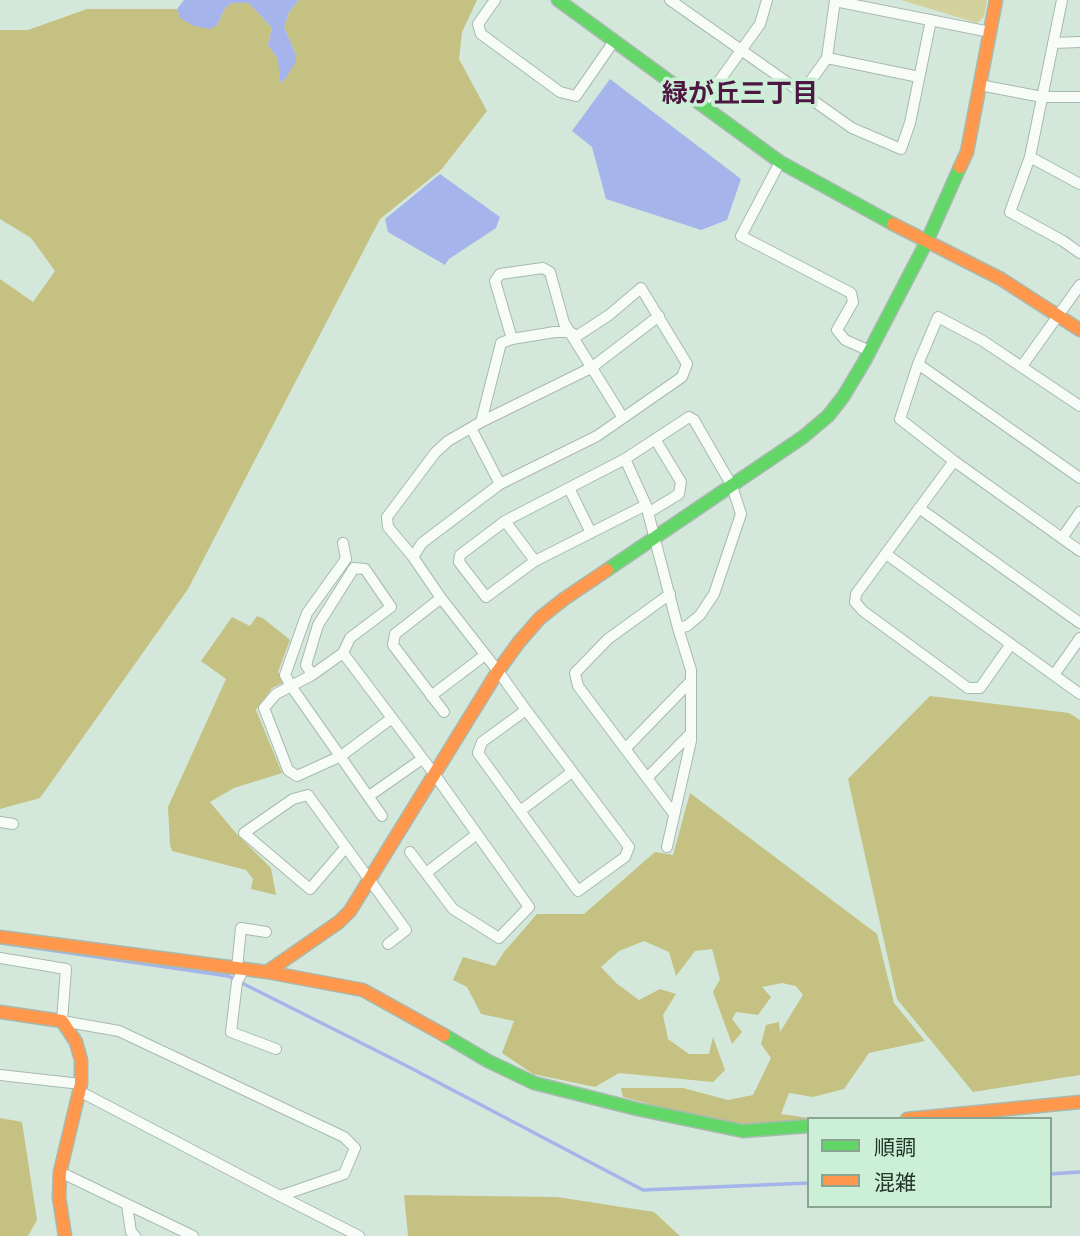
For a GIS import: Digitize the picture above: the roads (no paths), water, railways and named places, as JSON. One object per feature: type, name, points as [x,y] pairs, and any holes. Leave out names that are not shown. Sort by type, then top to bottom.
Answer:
[{"type":"street","points":[[495,0],[478,24],[481,34],[560,92],[576,96],[614,41]]},
{"type":"street","points":[[558,0],[780,162],[870,213],[1001,279],[1080,330]]},
{"type":"street","points":[[670,0],[852,128],[901,149],[910,123],[931,20]]},
{"type":"street","points":[[702,105],[760,24],[767,0]]},
{"type":"street","points":[[267,972],[339,922],[350,911],[498,671],[540,618],[803,438],[828,416],[843,397],[927,241],[967,152],[996,0]]},
{"type":"street","points":[[1062,0],[1030,157],[1010,212],[1080,253]]},
{"type":"street","points":[[802,93],[827,58],[835,1],[990,32]]},
{"type":"street","points":[[1053,43],[1080,42]]},
{"type":"street","points":[[827,58],[919,77]]},
{"type":"street","points":[[980,85],[1042,97],[1080,97]]},
{"type":"street","points":[[1030,157],[1080,184]]},
{"type":"street","points":[[780,162],[741,236],[851,293],[853,302],[838,330],[845,340],[870,351]]},
{"type":"street","points":[[512,339],[495,281],[500,274],[543,268],[550,272],[564,323],[623,418]]},
{"type":"street","points":[[1022,366],[1080,285]]},
{"type":"street","points":[[413,557],[422,542],[500,484],[597,436],[682,377],[687,364],[641,288],[578,336],[555,332],[501,343],[481,422]]},
{"type":"street","points":[[526,710],[482,742],[478,753],[578,891],[625,857],[629,847],[413,557],[388,527],[387,517],[435,453],[449,442],[481,422],[591,368],[659,316]]},
{"type":"street","points":[[1080,406],[983,341],[938,317],[918,364],[900,419],[1080,551]]},
{"type":"street","points":[[918,364],[1080,478]]},
{"type":"street","points":[[655,439],[681,482],[678,494],[535,561],[486,597],[459,562],[460,555],[505,521],[625,459],[655,439],[689,417],[694,420],[732,486],[741,514],[714,594],[700,615],[687,626],[678,628]]},
{"type":"street","points":[[471,428],[500,484]]},
{"type":"street","points":[[625,459],[648,509],[691,670],[691,741],[667,847]]},
{"type":"street","points":[[954,461],[856,594],[855,602],[863,611],[968,688],[980,688],[1011,644]]},
{"type":"street","points":[[569,488],[591,533]]},
{"type":"street","points":[[919,509],[1080,624]]},
{"type":"street","points":[[1062,538],[1080,512]]},
{"type":"street","points":[[505,521],[535,561]]},
{"type":"street","points":[[344,544],[346,559],[307,613],[285,675],[382,816]]},
{"type":"street","points":[[886,554],[1080,694]]},
{"type":"street","points":[[312,675],[306,666],[318,625],[354,568],[365,569],[391,607],[350,638],[343,653],[312,675],[276,694],[264,708],[288,770],[297,776],[341,756],[392,718]]},
{"type":"street","points":[[670,594],[608,639],[575,673],[578,686],[674,814]]},
{"type":"street","points":[[441,598],[395,634],[393,645],[444,712]]},
{"type":"street","points":[[1054,675],[1080,638]]},
{"type":"street","points":[[343,653],[435,775],[529,907],[499,938],[453,909],[410,852]]},
{"type":"street","points":[[431,696],[485,655]]},
{"type":"street","points":[[625,749],[691,681]]},
{"type":"street","points":[[647,778],[691,733]]},
{"type":"street","points":[[369,796],[422,759]]},
{"type":"street","points":[[520,811],[572,772]]},
{"type":"street","points":[[346,848],[310,889],[244,833],[293,799],[308,795],[407,930],[388,944]]},
{"type":"street","points":[[0,822],[13,824]]},
{"type":"street","points":[[426,873],[477,834]]},
{"type":"street","points":[[266,932],[241,928],[232,1032],[275,1049]]},
{"type":"street","points":[[0,937],[239,974],[267,972],[362,990],[488,1061],[534,1083],[711,1125],[743,1130],[807,1126]]},
{"type":"street","points":[[0,958],[66,969],[62,1021],[76,1042],[81,1060],[80,1088],[60,1172],[59,1197],[65,1236]]},
{"type":"street","points":[[0,1012],[119,1031],[344,1137],[355,1147],[344,1174],[280,1196]]},
{"type":"street","points":[[0,1075],[80,1088],[359,1236]]},
{"type":"street","points":[[927,1117],[1080,1102]]},
{"type":"street","points":[[60,1172],[193,1236]]},
{"type":"street","points":[[127,1205],[131,1232],[135,1236]]},
{"type":"water","points":[[184,0],[299,0],[289,12],[284,27],[296,55],[295,63],[286,78],[280,83],[278,59],[268,45],[272,28],[249,3],[232,3],[225,8],[217,25],[210,29],[194,26],[180,18],[177,9]]},
{"type":"water","points":[[610,79],[741,179],[727,220],[701,230],[606,199],[592,147],[572,131]]},
{"type":"water","points":[[440,174],[500,217],[496,228],[449,259],[445,265],[388,232],[385,219]]},
{"type":"waterway","points":[[1,943],[228,976],[643,1190],[807,1183]]},
{"type":"waterway","points":[[1052,1174],[1080,1172]]},
{"type":"district","name":"緑が丘三丁目","points":[[740,93]]}]
